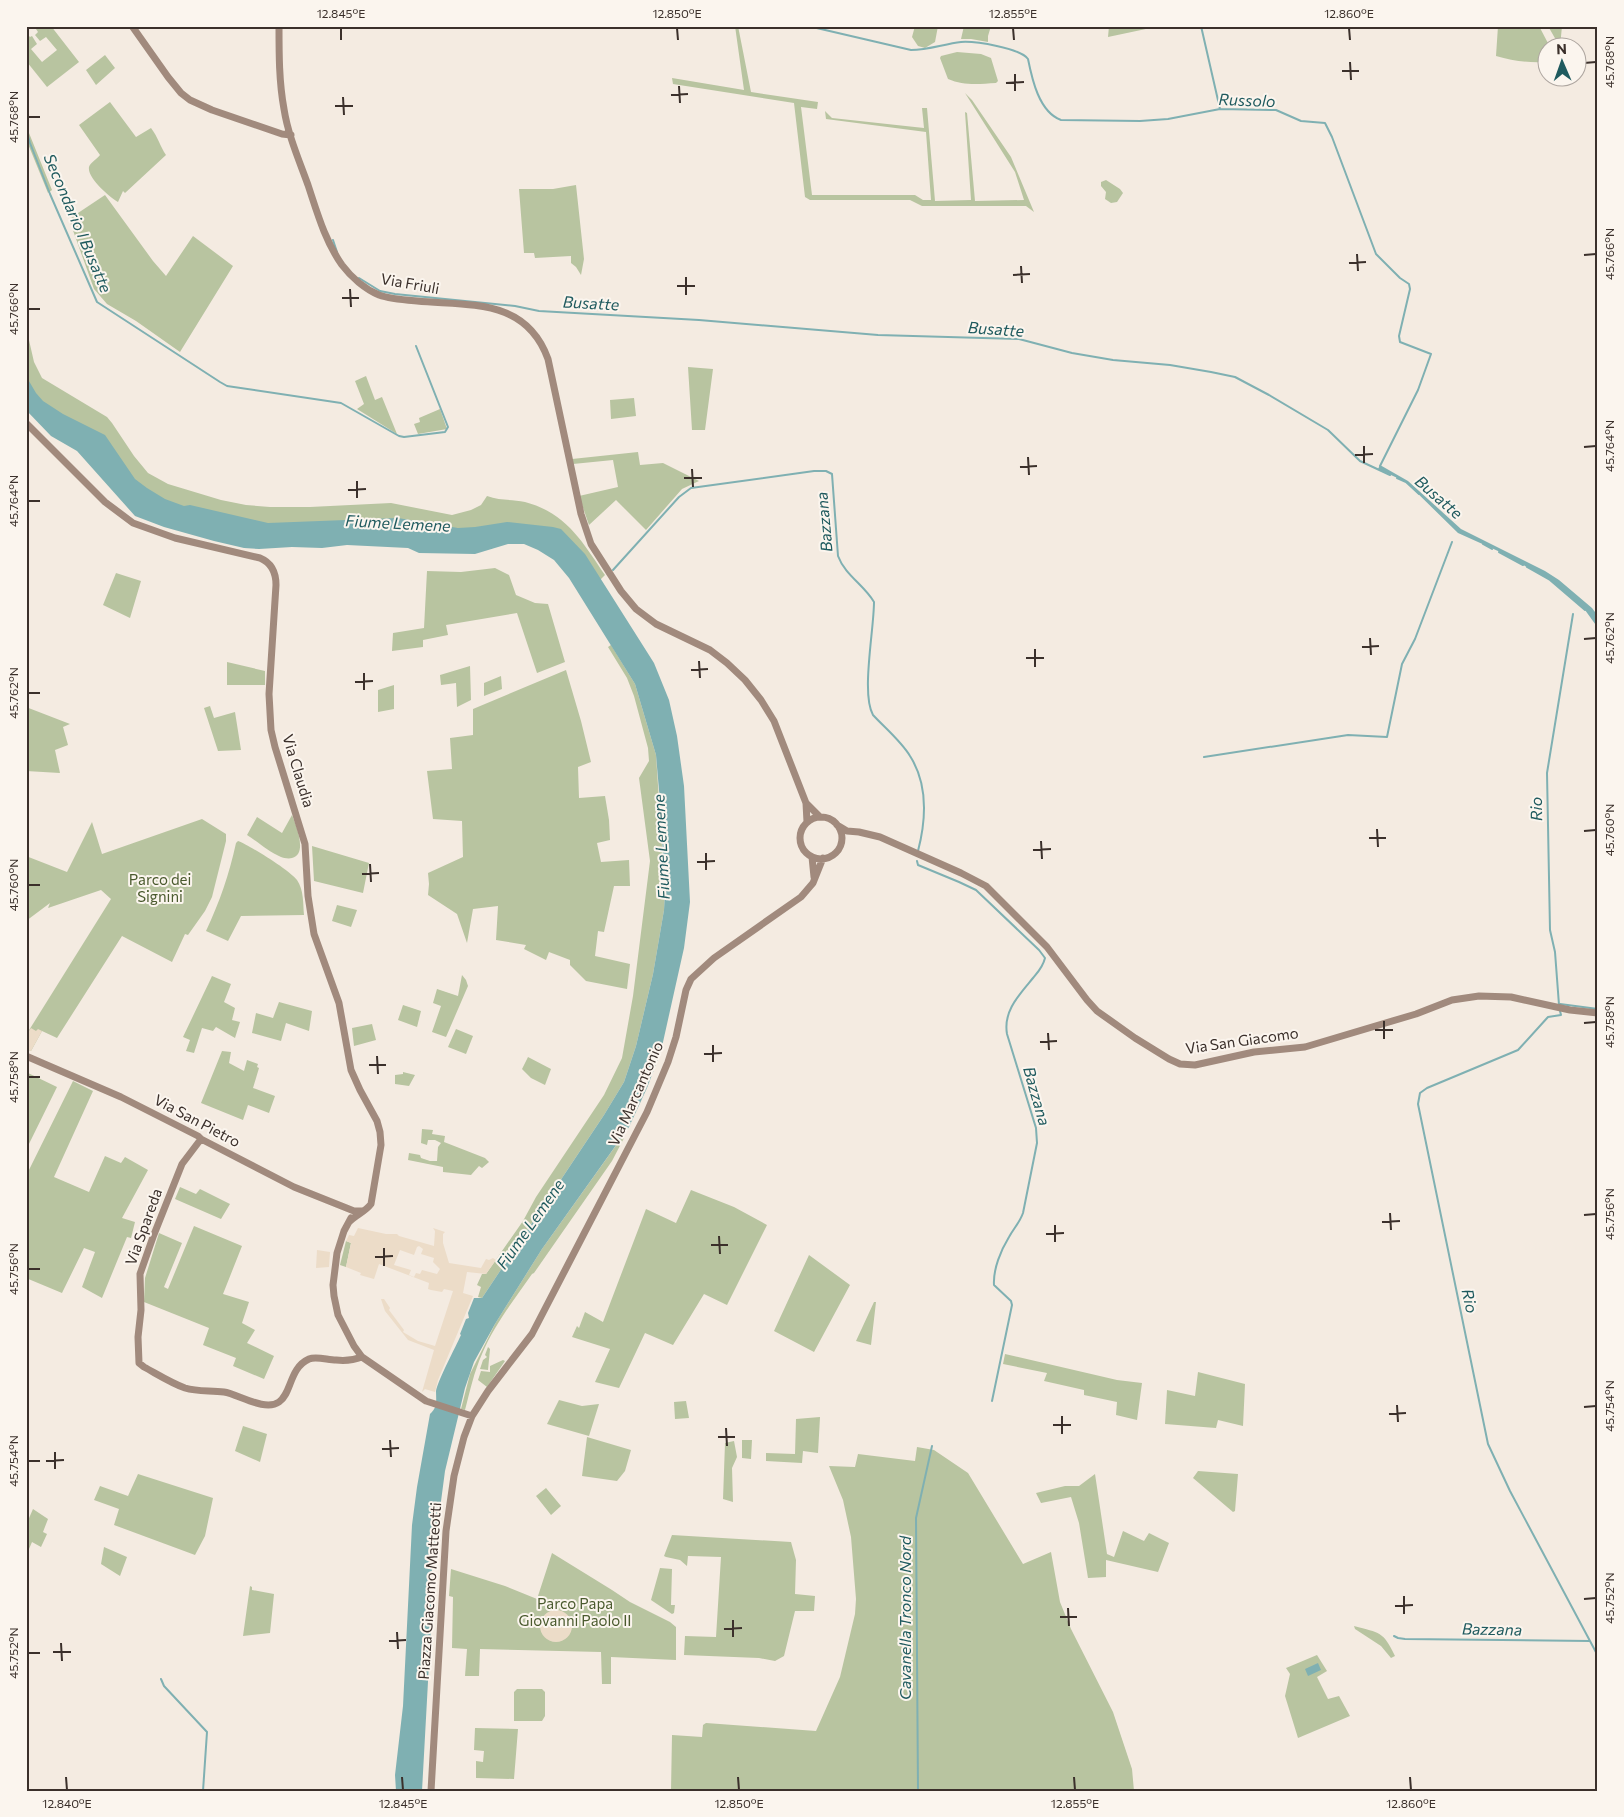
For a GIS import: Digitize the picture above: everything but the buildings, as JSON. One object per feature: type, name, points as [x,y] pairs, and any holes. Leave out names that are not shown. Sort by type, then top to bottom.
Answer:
[{"type":"street","points":[[132,26],[168,77],[181,93],[190,100],[212,110],[279,133],[291,135]]},
{"type":"street","name":"Via Friuli","points":[[279,26],[280,84],[284,111],[330,246],[348,273],[367,288],[380,295],[404,300],[502,310],[524,323],[536,335],[548,359],[581,514],[592,544],[627,598],[644,616],[670,632],[710,650],[745,680],[761,700],[774,721],[806,803]]},
{"type":"street","name":"Via Claudia","points":[[26,423],[105,502],[133,523],[175,538],[260,558],[266,561],[273,570],[276,585],[269,694],[271,730],[305,844],[308,896],[314,934],[339,1003],[351,1070],[377,1121],[380,1132],[380,1145],[371,1204],[355,1215]]},
{"type":"street","points":[[806,803],[820,817],[837,825],[840,830],[841,842]]},
{"type":"street","points":[[806,803],[807,822]]},
{"type":"street","points":[[820,817],[807,822],[803,827],[800,841],[806,853],[812,857],[823,858]]},
{"type":"street","name":"Via San Giacomo","points":[[837,825],[842,829],[880,838],[961,873],[986,886],[1047,947],[1097,1011],[1134,1038],[1180,1064],[1195,1065],[1254,1052],[1314,1045],[1416,1014],[1439,1004],[1465,998],[1496,995],[1556,1007],[1598,1012]]},
{"type":"street","points":[[841,842],[855,832]]},
{"type":"street","name":"Via Marcantonio","points":[[519,1352],[548,1307],[647,1112],[668,1062],[676,1037],[686,990],[691,979],[714,958],[801,897],[813,883],[823,858],[834,853],[841,842]]},
{"type":"street","points":[[812,857],[815,872],[813,883]]},
{"type":"street","name":"Via San Pietro","points":[[26,1056],[149,1110],[285,1183],[355,1215]]},
{"type":"street","name":"Via Spareda","points":[[201,1139],[182,1164],[140,1274],[139,1363],[191,1390],[227,1392],[256,1403],[270,1405],[277,1404],[282,1400],[294,1374],[302,1364],[311,1358],[351,1360],[362,1357]]},
{"type":"street","points":[[355,1215],[344,1231],[336,1253],[334,1268],[334,1296],[338,1315],[345,1330],[362,1357],[413,1393],[434,1404],[472,1416]]},
{"type":"street","name":"Piazza Giacomo Matteotti","points":[[431,1791],[446,1524],[459,1455],[472,1416],[488,1391],[519,1352]]},
{"type":"green space","points":[[34,26],[51,26],[79,62],[47,87],[27,62],[26,72],[26,33],[30,37],[32,36],[37,44],[31,49],[42,62],[57,50],[46,37],[40,41],[35,35],[38,32]]},
{"type":"green space","points":[[735,26],[738,26],[751,92],[818,102],[817,109],[801,107],[812,195],[915,195],[923,200],[931,200],[926,132],[826,119],[825,111],[832,118],[924,128],[922,108],[927,108],[935,201],[971,200],[965,112],[967,113],[975,201],[1024,200],[1015,172],[965,93],[972,100],[1011,157],[1034,212],[1026,206],[922,206],[910,200],[810,200],[805,197],[794,103],[673,84],[672,78],[744,90]]},
{"type":"green space","points":[[915,26],[938,26],[935,42],[925,48],[918,46],[912,37]]},
{"type":"green space","points":[[964,26],[991,26],[988,42],[961,39]]},
{"type":"green space","points":[[1109,26],[1160,26],[1108,37]]},
{"type":"green space","points":[[1498,26],[1539,26],[1545,38],[1536,38],[1536,62],[1496,56]]},
{"type":"green space","points":[[1548,26],[1562,26],[1561,38],[1555,38]]},
{"type":"green space","points":[[957,52],[981,54],[991,58],[998,81],[996,83],[972,84],[948,79],[940,58],[941,56]]},
{"type":"green space","points":[[105,55],[115,68],[96,85],[86,70]]},
{"type":"green space","points":[[110,102],[136,137],[151,128],[166,155],[125,193],[123,191],[118,202],[95,182],[89,171],[91,164],[100,155],[79,125]]},
{"type":"green space","points":[[26,116],[29,133],[52,190],[48,193],[26,139]]},
{"type":"green space","points":[[1106,180],[1123,193],[1117,202],[1111,203],[1105,199],[1106,192],[1101,186],[1101,182]]},
{"type":"green space","points":[[576,185],[584,259],[581,275],[571,263],[571,256],[535,258],[534,253],[524,253],[519,189],[553,189]]},
{"type":"green space","points":[[105,195],[166,276],[193,236],[233,266],[180,352],[136,321],[107,304],[94,289],[70,222],[72,217]]},
{"type":"green space","points":[[26,327],[34,362],[42,378],[107,417],[148,473],[168,484],[221,500],[270,507],[391,503],[452,515],[481,505],[487,496],[525,502],[540,507],[563,521],[581,541],[605,575],[588,592],[536,537],[182,522],[81,441],[26,407]]},
{"type":"green space","points":[[688,367],[713,369],[705,430],[692,430]]},
{"type":"green space","points":[[366,376],[375,400],[382,397],[397,434],[357,409],[364,404],[355,381]]},
{"type":"green space","points":[[634,398],[636,416],[611,419],[610,400]]},
{"type":"green space","points":[[440,409],[447,429],[418,434],[414,424],[420,422],[419,418]]},
{"type":"green space","points":[[638,452],[640,465],[663,463],[699,481],[682,489],[646,530],[616,500],[589,525],[579,496],[618,487],[613,460],[573,464],[572,459]]},
{"type":"green space","points":[[495,568],[509,575],[516,595],[535,603],[548,604],[565,662],[537,673],[517,613],[446,625],[448,635],[423,640],[423,647],[392,651],[393,633],[424,628],[427,571],[461,572]]},
{"type":"green space","points":[[116,573],[141,581],[130,618],[103,605]]},
{"type":"green space","points":[[611,645],[635,684],[656,755],[665,892],[664,910],[653,974],[636,1046],[624,1082],[482,1298],[478,1297],[481,1287],[477,1285],[482,1274],[486,1274],[523,1221],[536,1197],[604,1095],[622,1058],[633,996],[650,861],[639,778],[649,761],[648,748],[634,696],[627,678],[608,647]]},
{"type":"green space","points":[[227,662],[265,671],[265,685],[227,685]]},
{"type":"green space","points":[[470,666],[471,700],[457,707],[456,683],[441,685],[440,675]]},
{"type":"green space","points":[[566,670],[591,762],[578,767],[579,798],[605,796],[610,840],[597,843],[601,862],[629,860],[630,886],[614,886],[604,932],[598,931],[595,956],[630,964],[627,989],[586,981],[570,965],[570,960],[549,952],[546,960],[524,949],[526,945],[496,940],[498,906],[473,909],[467,943],[457,914],[428,895],[428,873],[463,857],[462,821],[433,819],[427,771],[452,769],[450,738],[473,735],[473,709]]},
{"type":"green space","points":[[501,676],[502,689],[484,696],[484,683]]},
{"type":"green space","points":[[394,685],[394,709],[378,712],[378,690]]},
{"type":"green space","points":[[210,706],[214,718],[235,712],[241,750],[218,751],[204,708]]},
{"type":"green space","points":[[26,707],[70,724],[63,727],[68,745],[55,750],[60,773],[26,771]]},
{"type":"green space","points":[[292,815],[300,839],[300,845],[297,855],[292,858],[277,855],[247,835],[257,817],[282,833]]},
{"type":"green space","name":"Parco dei Signini","points":[[202,819],[226,834],[226,841],[212,897],[205,911],[188,935],[185,934],[172,962],[122,936],[57,1038],[42,1031],[31,1051],[26,1049],[26,1035],[111,899],[101,890],[48,908],[50,903],[26,921],[26,856],[67,872],[92,822],[102,854]]},
{"type":"green space","name":"Parco dei Signini","points":[[238,841],[269,859],[297,880],[302,893],[304,915],[241,916],[228,941],[206,931],[224,888]]},
{"type":"green space","points":[[312,846],[369,863],[363,893],[314,881]]},
{"type":"green space","points":[[337,905],[357,910],[351,927],[332,921]]},
{"type":"green space","points":[[462,975],[468,986],[446,1037],[432,1032],[441,1006],[433,1003],[437,989],[458,996]]},
{"type":"green space","points":[[212,976],[231,984],[224,1002],[235,1008],[232,1020],[240,1022],[235,1038],[216,1027],[213,1031],[202,1028],[194,1053],[186,1051],[190,1040],[183,1037]]},
{"type":"green space","points":[[279,1002],[312,1011],[309,1031],[286,1023],[281,1041],[252,1033],[256,1013],[273,1018]]},
{"type":"green space","points":[[403,1005],[421,1011],[417,1027],[398,1020]]},
{"type":"green space","points":[[372,1024],[376,1040],[354,1046],[352,1028]]},
{"type":"green space","points":[[456,1029],[473,1036],[466,1054],[448,1047]]},
{"type":"green space","points":[[222,1051],[231,1052],[229,1063],[244,1071],[247,1060],[258,1064],[257,1067],[259,1068],[253,1088],[275,1096],[269,1113],[248,1105],[243,1120],[201,1103]]},
{"type":"green space","points":[[528,1057],[551,1069],[545,1085],[531,1078],[522,1069]]},
{"type":"green space","points":[[26,1072],[57,1087],[26,1150]]},
{"type":"green space","points":[[403,1072],[415,1075],[409,1086],[395,1084],[395,1075],[403,1074]]},
{"type":"green space","points":[[73,1081],[93,1091],[54,1177],[89,1192],[105,1156],[121,1163],[125,1157],[148,1170],[122,1218],[135,1222],[131,1238],[127,1237],[102,1298],[82,1287],[95,1252],[84,1248],[62,1293],[26,1278],[26,1176]]},
{"type":"green space","points":[[422,1129],[433,1130],[432,1134],[445,1136],[444,1142],[485,1158],[489,1162],[482,1168],[479,1166],[471,1175],[443,1172],[443,1167],[408,1160],[409,1153],[420,1155],[421,1158],[430,1161],[437,1161],[438,1147],[441,1143],[435,1140],[428,1140],[427,1145],[421,1143]]},
{"type":"green space","points":[[622,1137],[624,1138],[612,1161],[511,1303],[492,1333],[472,1382],[465,1410],[461,1409],[470,1374],[495,1324],[542,1249]]},
{"type":"green space","points":[[180,1187],[196,1194],[200,1189],[230,1204],[221,1219],[175,1199]]},
{"type":"green space","points":[[691,1190],[734,1207],[767,1225],[727,1305],[704,1294],[673,1345],[645,1333],[619,1388],[595,1382],[610,1349],[572,1337],[577,1326],[579,1328],[585,1312],[603,1322],[646,1209],[676,1223]]},
{"type":"green space","points":[[194,1226],[242,1246],[223,1294],[249,1302],[242,1323],[255,1330],[247,1343],[274,1356],[264,1379],[233,1366],[236,1358],[203,1345],[209,1328],[144,1302],[145,1278],[159,1233],[182,1243],[164,1287],[168,1289]]},
{"type":"green space","points":[[346,1241],[351,1243],[346,1267],[340,1265]]},
{"type":"green space","points":[[809,1255],[850,1285],[814,1352],[774,1331]]},
{"type":"green space","points":[[874,1302],[876,1302],[871,1345],[856,1341]]},
{"type":"green space","points":[[488,1347],[490,1349],[488,1370],[480,1369],[483,1360],[487,1357],[485,1355]]},
{"type":"green space","points":[[1005,1354],[1117,1380],[1142,1383],[1137,1420],[1116,1415],[1117,1402],[1084,1395],[1084,1390],[1044,1381],[1047,1373],[1003,1364]]},
{"type":"green space","points":[[503,1360],[505,1361],[487,1387],[478,1380],[481,1371],[490,1372],[490,1366]]},
{"type":"green space","points":[[1198,1372],[1245,1384],[1243,1426],[1218,1420],[1216,1428],[1165,1424],[1167,1390],[1195,1396]]},
{"type":"green space","points":[[559,1400],[582,1406],[599,1404],[589,1436],[547,1424]]},
{"type":"green space","points":[[686,1401],[689,1418],[675,1419],[674,1402]]},
{"type":"green space","points":[[820,1417],[818,1453],[803,1451],[802,1463],[766,1461],[766,1453],[795,1454],[796,1419]]},
{"type":"green space","points":[[243,1426],[267,1434],[260,1462],[235,1451]]},
{"type":"green space","points":[[587,1437],[631,1450],[625,1471],[617,1481],[582,1476]]},
{"type":"green space","points":[[742,1440],[752,1440],[751,1459],[742,1458]]},
{"type":"green space","points":[[734,1441],[737,1457],[732,1468],[733,1502],[723,1499],[725,1443]]},
{"type":"green space","points":[[917,1447],[934,1450],[968,1473],[1023,1564],[1051,1552],[1060,1602],[1071,1629],[1113,1712],[1132,1769],[1134,1791],[671,1791],[672,1735],[702,1737],[703,1725],[706,1723],[816,1731],[840,1677],[855,1614],[856,1599],[851,1537],[843,1500],[829,1466],[855,1467],[858,1454],[915,1461]]},
{"type":"green space","points":[[1198,1471],[1238,1474],[1235,1511],[1233,1512],[1193,1478]]},
{"type":"green space","points":[[138,1474],[213,1498],[205,1536],[195,1555],[114,1525],[119,1509],[94,1500],[100,1486],[128,1496]]},
{"type":"green space","points":[[1095,1474],[1107,1554],[1114,1557],[1123,1531],[1144,1541],[1149,1533],[1169,1543],[1158,1572],[1106,1560],[1106,1577],[1088,1578],[1079,1523],[1071,1497],[1041,1503],[1036,1493],[1065,1486],[1079,1486]]},
{"type":"green space","points":[[546,1488],[561,1506],[551,1515],[536,1496]]},
{"type":"green space","points":[[33,1509],[48,1519],[43,1532],[47,1534],[41,1547],[32,1542],[26,1556],[26,1525]]},
{"type":"green space","points":[[672,1535],[791,1542],[796,1560],[795,1594],[815,1596],[814,1611],[795,1611],[784,1656],[775,1661],[759,1658],[684,1655],[685,1636],[716,1637],[721,1557],[688,1556],[687,1566],[680,1560],[666,1557],[664,1556]]},
{"type":"green space","points":[[104,1547],[127,1557],[120,1576],[101,1564]]},
{"type":"green space","name":"Parco Papa Giovanni Paolo II","points":[[552,1553],[630,1602],[670,1622],[676,1627],[676,1660],[611,1657],[611,1684],[602,1684],[601,1652],[480,1649],[479,1676],[465,1676],[467,1649],[452,1648],[453,1597],[449,1596],[451,1569],[505,1586],[537,1599]]},
{"type":"green space","points":[[660,1568],[672,1569],[671,1605],[675,1605],[674,1613],[672,1614],[651,1600]]},
{"type":"green space","points":[[250,1586],[252,1590],[274,1594],[270,1633],[243,1636]]},
{"type":"green space","points":[[1354,1626],[1380,1634],[1384,1637],[1395,1656],[1391,1658],[1381,1646],[1355,1629]]},
{"type":"green space","points":[[1317,1655],[1327,1671],[1317,1677],[1328,1699],[1339,1696],[1350,1716],[1298,1738],[1285,1696],[1290,1674],[1286,1668]]},
{"type":"green space","points":[[517,1689],[542,1689],[545,1692],[545,1716],[542,1721],[514,1721],[514,1692]]},
{"type":"green space","points":[[475,1728],[518,1729],[514,1779],[476,1778],[476,1761],[483,1762],[484,1751],[474,1750]]},
{"type":"shaded area","points":[[31,1028],[36,1031],[38,1029],[42,1031],[31,1051],[26,1049],[26,1035]]},
{"type":"shaded area","points":[[358,1228],[386,1234],[397,1234],[434,1246],[435,1231],[433,1228],[445,1232],[443,1234],[443,1243],[449,1263],[481,1268],[486,1259],[493,1258],[496,1260],[486,1274],[467,1272],[463,1293],[473,1296],[438,1380],[435,1392],[425,1389],[422,1392],[434,1350],[408,1340],[385,1311],[381,1299],[384,1299],[390,1308],[389,1310],[404,1330],[403,1332],[418,1341],[435,1346],[453,1291],[444,1289],[442,1292],[428,1289],[429,1283],[379,1264],[374,1279],[360,1275],[361,1273],[346,1267],[351,1243],[346,1241],[349,1235],[354,1236]],"holes":[[[419,1246],[423,1249],[421,1254],[434,1258],[433,1262],[440,1269],[437,1274],[422,1270],[420,1274],[416,1273],[414,1277],[409,1275],[411,1270],[394,1265],[400,1250],[414,1255],[417,1247]]]},
{"type":"shaded area","points":[[317,1250],[330,1252],[329,1267],[316,1268]]},
{"type":"shaded area","points":[[556,1610],[567,1615],[572,1626],[567,1637],[556,1642],[545,1637],[540,1626],[545,1615]]},
{"type":"water","name":"Fiume Lemene","points":[[26,376],[43,401],[63,414],[105,435],[135,479],[165,499],[184,506],[190,505],[268,523],[398,518],[458,528],[507,522],[561,529],[585,554],[654,663],[669,700],[677,736],[684,786],[690,902],[684,948],[661,1051],[629,1127],[542,1249],[495,1324],[474,1362],[465,1388],[445,1471],[431,1577],[431,1627],[422,1791],[396,1791],[395,1775],[403,1706],[412,1525],[430,1414],[435,1406],[437,1386],[461,1335],[466,1319],[469,1318],[468,1313],[474,1298],[482,1298],[624,1082],[636,1046],[653,974],[664,910],[665,892],[656,755],[635,684],[569,578],[554,560],[538,550],[524,544],[508,544],[475,554],[419,553],[408,548],[347,545],[322,548],[259,549],[244,548],[164,527],[135,516],[77,451],[51,436],[26,410]]},
{"type":"water","points":[[1380,465],[1408,481],[1461,529],[1545,571],[1559,580],[1592,608],[1598,616],[1598,628],[1585,610],[1550,580],[1498,551],[1458,533],[1406,482],[1378,469]]},
{"type":"water","points":[[1318,1663],[1321,1670],[1308,1676],[1305,1669]]},
{"type":"waterway","name":"Russolo","points":[[808,26],[911,50],[968,42],[997,46],[1016,52],[1028,59],[1034,85],[1047,110],[1061,120],[1140,121],[1168,119],[1220,109],[1276,110],[1301,121],[1325,123],[1376,254],[1400,278],[1409,284],[1410,289],[1399,336],[1400,342],[1431,354],[1418,390],[1380,466]]},
{"type":"waterway","points":[[1201,26],[1220,109]]},
{"type":"waterway","name":"Secondario I Busatte","points":[[26,129],[50,194],[97,302],[227,386],[341,403],[399,436],[445,432],[448,427],[416,346]]},
{"type":"waterway","name":"Busatte","points":[[333,240],[337,252]]},
{"type":"waterway","name":"Busatte","points":[[359,278],[380,291],[395,294],[515,306],[539,311],[699,320],[878,335],[1019,339],[1072,353],[1211,372],[1235,377],[1269,395],[1328,430],[1360,461],[1390,475]]},
{"type":"waterway","name":"Bazzana","points":[[613,570],[679,497],[691,488],[814,471],[826,471],[832,474],[838,556],[845,569],[874,602],[868,677],[870,705],[873,715],[898,740],[910,756],[916,767],[923,790],[924,815],[918,851]]},
{"type":"waterway","name":"Busatte","points":[[1397,478],[1406,482],[1419,494]]},
{"type":"waterway","points":[[1204,757],[1348,735],[1387,737],[1402,664],[1415,639],[1452,542]]},
{"type":"waterway","name":"Busatte","points":[[1483,544],[1492,549]]},
{"type":"waterway","name":"Busatte","points":[[1499,552],[1523,565]]},
{"type":"waterway","name":"Busatte","points":[[1527,567],[1550,580],[1585,610]]},
{"type":"waterway","name":"Rio","points":[[1559,1005],[1555,952],[1550,930],[1547,773],[1573,614]]},
{"type":"waterway","name":"Bazzana","points":[[917,861],[918,865],[976,890],[1045,958],[1040,969],[1013,1004],[1006,1026],[1036,1128],[1037,1143],[1023,1213],[1003,1248],[995,1273],[994,1285],[1011,1301],[1012,1305],[992,1401]]},
{"type":"waterway","points":[[1560,1004],[1598,1009]]},
{"type":"waterway","name":"Rio","points":[[1560,1011],[1561,1015],[1548,1017],[1518,1050],[1427,1088],[1420,1093],[1418,1104],[1488,1444],[1510,1491],[1598,1656]]},
{"type":"waterway","name":"Cavanella Tronco Nord","points":[[918,1791],[916,1518],[932,1446]]},
{"type":"waterway","name":"Bazzana","points":[[1394,1636],[1405,1639],[1590,1641]]},
{"type":"waterway","points":[[161,1679],[164,1686],[207,1732],[203,1791]]}]
